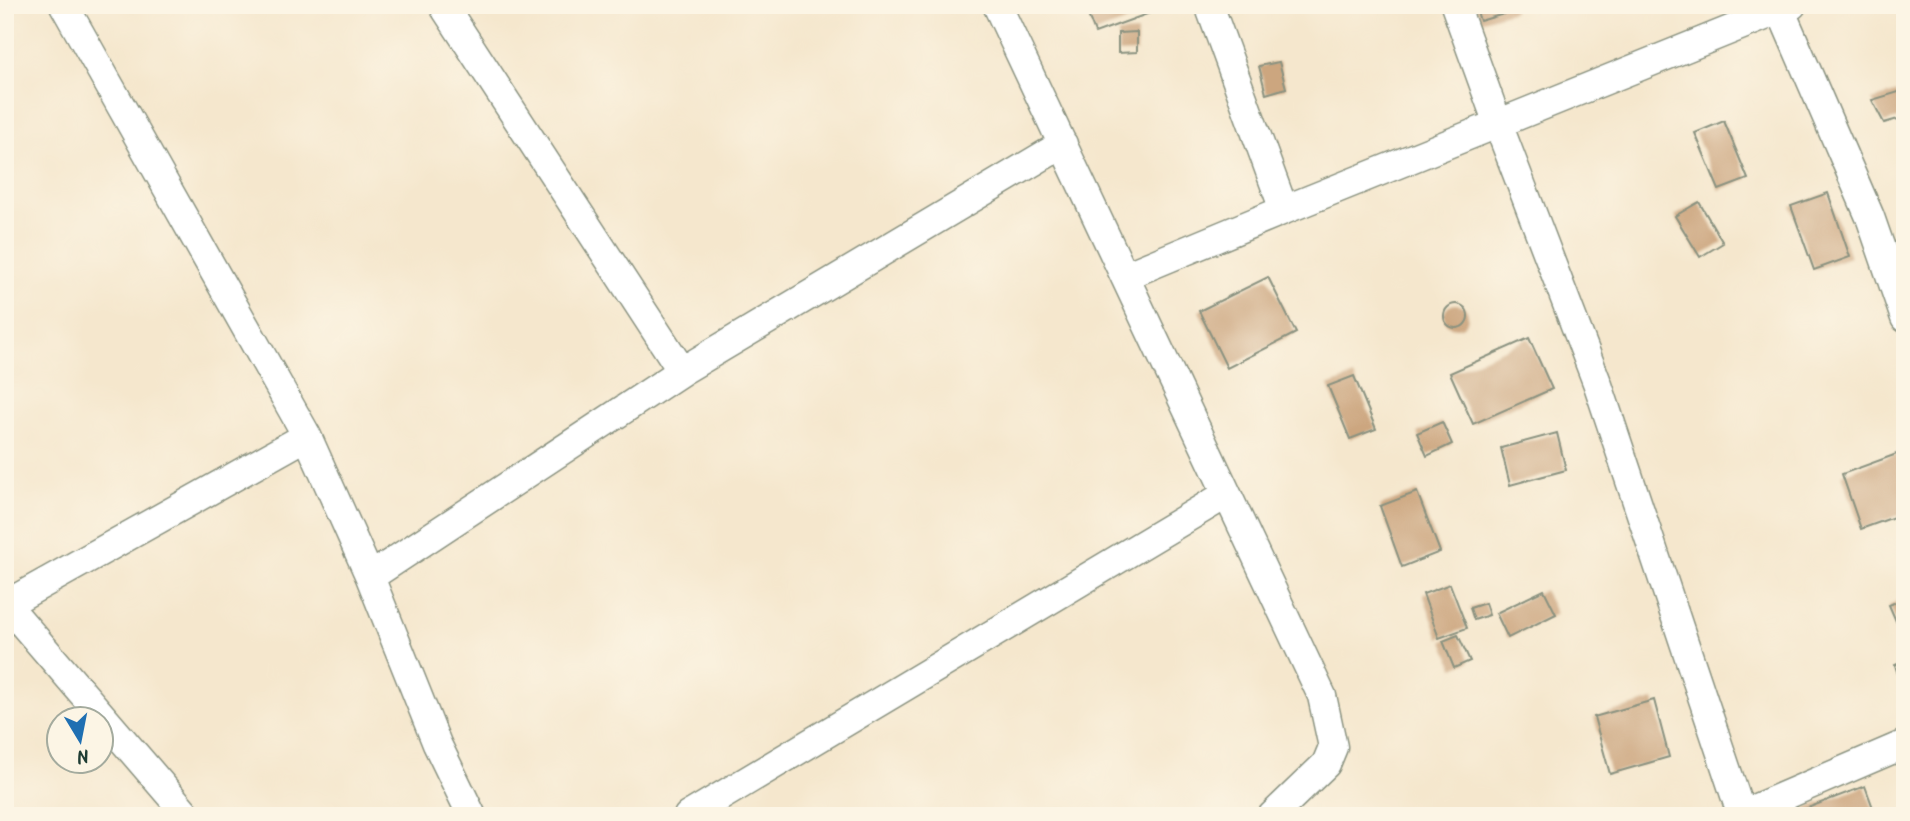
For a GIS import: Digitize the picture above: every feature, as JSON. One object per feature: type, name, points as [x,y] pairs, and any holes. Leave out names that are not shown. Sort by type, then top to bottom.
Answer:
[{"type":"street","points":[[64,5],[307,436],[370,577],[437,744],[472,816]]},
{"type":"street","points":[[443,5],[682,371]]},
{"type":"street","points":[[997,5],[1322,696],[1333,747],[1326,764],[1272,816]]},
{"type":"street","points":[[1209,5],[1284,210]]},
{"type":"street","points":[[1455,5],[1598,385],[1742,815],[1905,744]]},
{"type":"street","points":[[1125,276],[1786,7],[1870,217],[1905,318]]},
{"type":"street","points":[[370,577],[682,371],[1063,144]]},
{"type":"street","points":[[188,816],[6,604],[307,436]]},
{"type":"street","points":[[688,816],[1227,494]]},
{"type":"building","points":[[1475,5],[1513,5],[1514,11],[1480,21]]},
{"type":"building","points":[[1169,6],[1095,33],[1085,7]]},
{"type":"building","points":[[1137,32],[1137,52],[1118,53],[1118,33]]},
{"type":"building","points":[[1279,62],[1286,88],[1266,94],[1259,66]]},
{"type":"building","points":[[1905,90],[1905,117],[1884,123],[1872,100]]},
{"type":"building","points":[[1724,121],[1748,179],[1719,190],[1695,133]]},
{"type":"building","points":[[1828,193],[1850,257],[1814,270],[1791,206]]},
{"type":"building","points":[[1699,202],[1723,243],[1700,257],[1675,216]]},
{"type":"building","points":[[1268,277],[1296,333],[1227,368],[1199,311]]},
{"type":"building","points":[[1456,304],[1464,308],[1468,316],[1464,324],[1456,328],[1448,324],[1444,316],[1448,308]]},
{"type":"building","points":[[1529,338],[1552,389],[1473,424],[1450,373]]},
{"type":"building","points":[[1354,376],[1376,429],[1350,439],[1328,386]]},
{"type":"building","points":[[1442,422],[1452,444],[1427,456],[1417,433]]},
{"type":"building","points":[[1557,433],[1566,470],[1510,485],[1501,448]]},
{"type":"building","points":[[1905,451],[1905,513],[1861,529],[1842,474]]},
{"type":"building","points":[[1417,492],[1440,552],[1402,567],[1380,506]]},
{"type":"building","points":[[1450,584],[1467,628],[1439,638],[1423,594]]},
{"type":"building","points":[[1544,590],[1556,614],[1508,638],[1496,613]]},
{"type":"building","points":[[1905,598],[1905,625],[1899,628],[1889,605]]},
{"type":"building","points":[[1485,603],[1489,615],[1474,620],[1470,608]]},
{"type":"building","points":[[1458,635],[1470,661],[1454,668],[1443,641]]},
{"type":"building","points":[[1905,661],[1905,693],[1904,693],[1895,665]]},
{"type":"building","points":[[1654,700],[1669,757],[1610,774],[1594,717]]},
{"type":"building","points":[[1865,786],[1876,816],[1804,816],[1802,810]]}]
